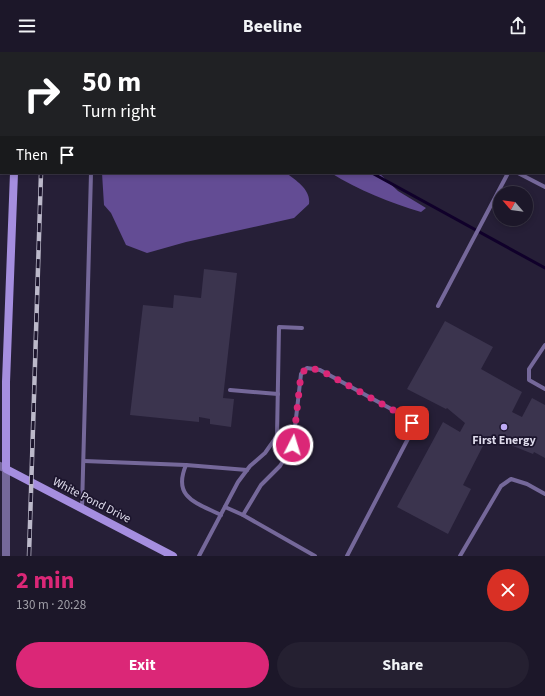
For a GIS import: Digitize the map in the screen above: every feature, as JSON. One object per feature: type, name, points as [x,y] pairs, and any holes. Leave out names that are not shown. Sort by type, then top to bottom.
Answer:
[{"type":"street","points":[[6,556],[3,546],[3,467],[14,174]]},
{"type":"street","name":"White Pond Drive","points":[[3,467],[173,556]]},
{"type":"lane","points":[[82,509],[91,174]]},
{"type":"lane","points":[[438,306],[507,174]]},
{"type":"lane","points":[[520,174],[545,187]]},
{"type":"lane","points":[[199,556],[238,482],[277,436],[279,328],[302,328]]},
{"type":"lane","points":[[545,345],[529,369],[529,380],[545,389]]},
{"type":"lane","points":[[243,515],[261,485],[280,466],[293,445],[301,374],[307,368],[320,370],[404,416],[412,423],[412,430],[347,556]]},
{"type":"lane","points":[[230,390],[278,394]]},
{"type":"lane","points":[[84,461],[186,465],[247,470]]},
{"type":"lane","points":[[186,465],[181,482],[183,492],[192,500],[221,515]]},
{"type":"lane","points":[[460,556],[501,486],[511,479],[526,484],[545,494]]},
{"type":"lane","points":[[225,506],[315,556]]},
{"type":"shaded area","points":[[102,174],[287,174],[306,190],[309,199],[309,204],[294,218],[186,242],[147,253],[126,245],[111,213],[104,205]]},
{"type":"shaded area","points":[[333,174],[380,174],[398,191],[426,208],[421,212],[375,196]]},
{"type":"building","points":[[204,269],[237,273],[223,398],[234,399],[231,427],[210,424],[210,419],[199,417],[199,422],[130,415],[143,305],[173,308],[174,295],[201,298]]},
{"type":"building","name":"First Energy","points":[[445,321],[493,347],[481,369],[522,392],[512,412],[522,417],[532,398],[545,405],[545,458],[534,452],[533,454],[488,436],[463,485],[471,489],[448,534],[397,507],[443,422],[460,432],[465,423],[447,408],[446,409],[407,389]]},
{"type":"waterway","points":[[374,174],[545,268]]},
{"type":"railway","points":[[29,556],[41,174]]},
{"type":"place","name":"First Energy","points":[[504,427]]},
{"type":"route","points":[[293,445],[301,374],[307,368],[320,370],[404,416],[412,423]]}]
